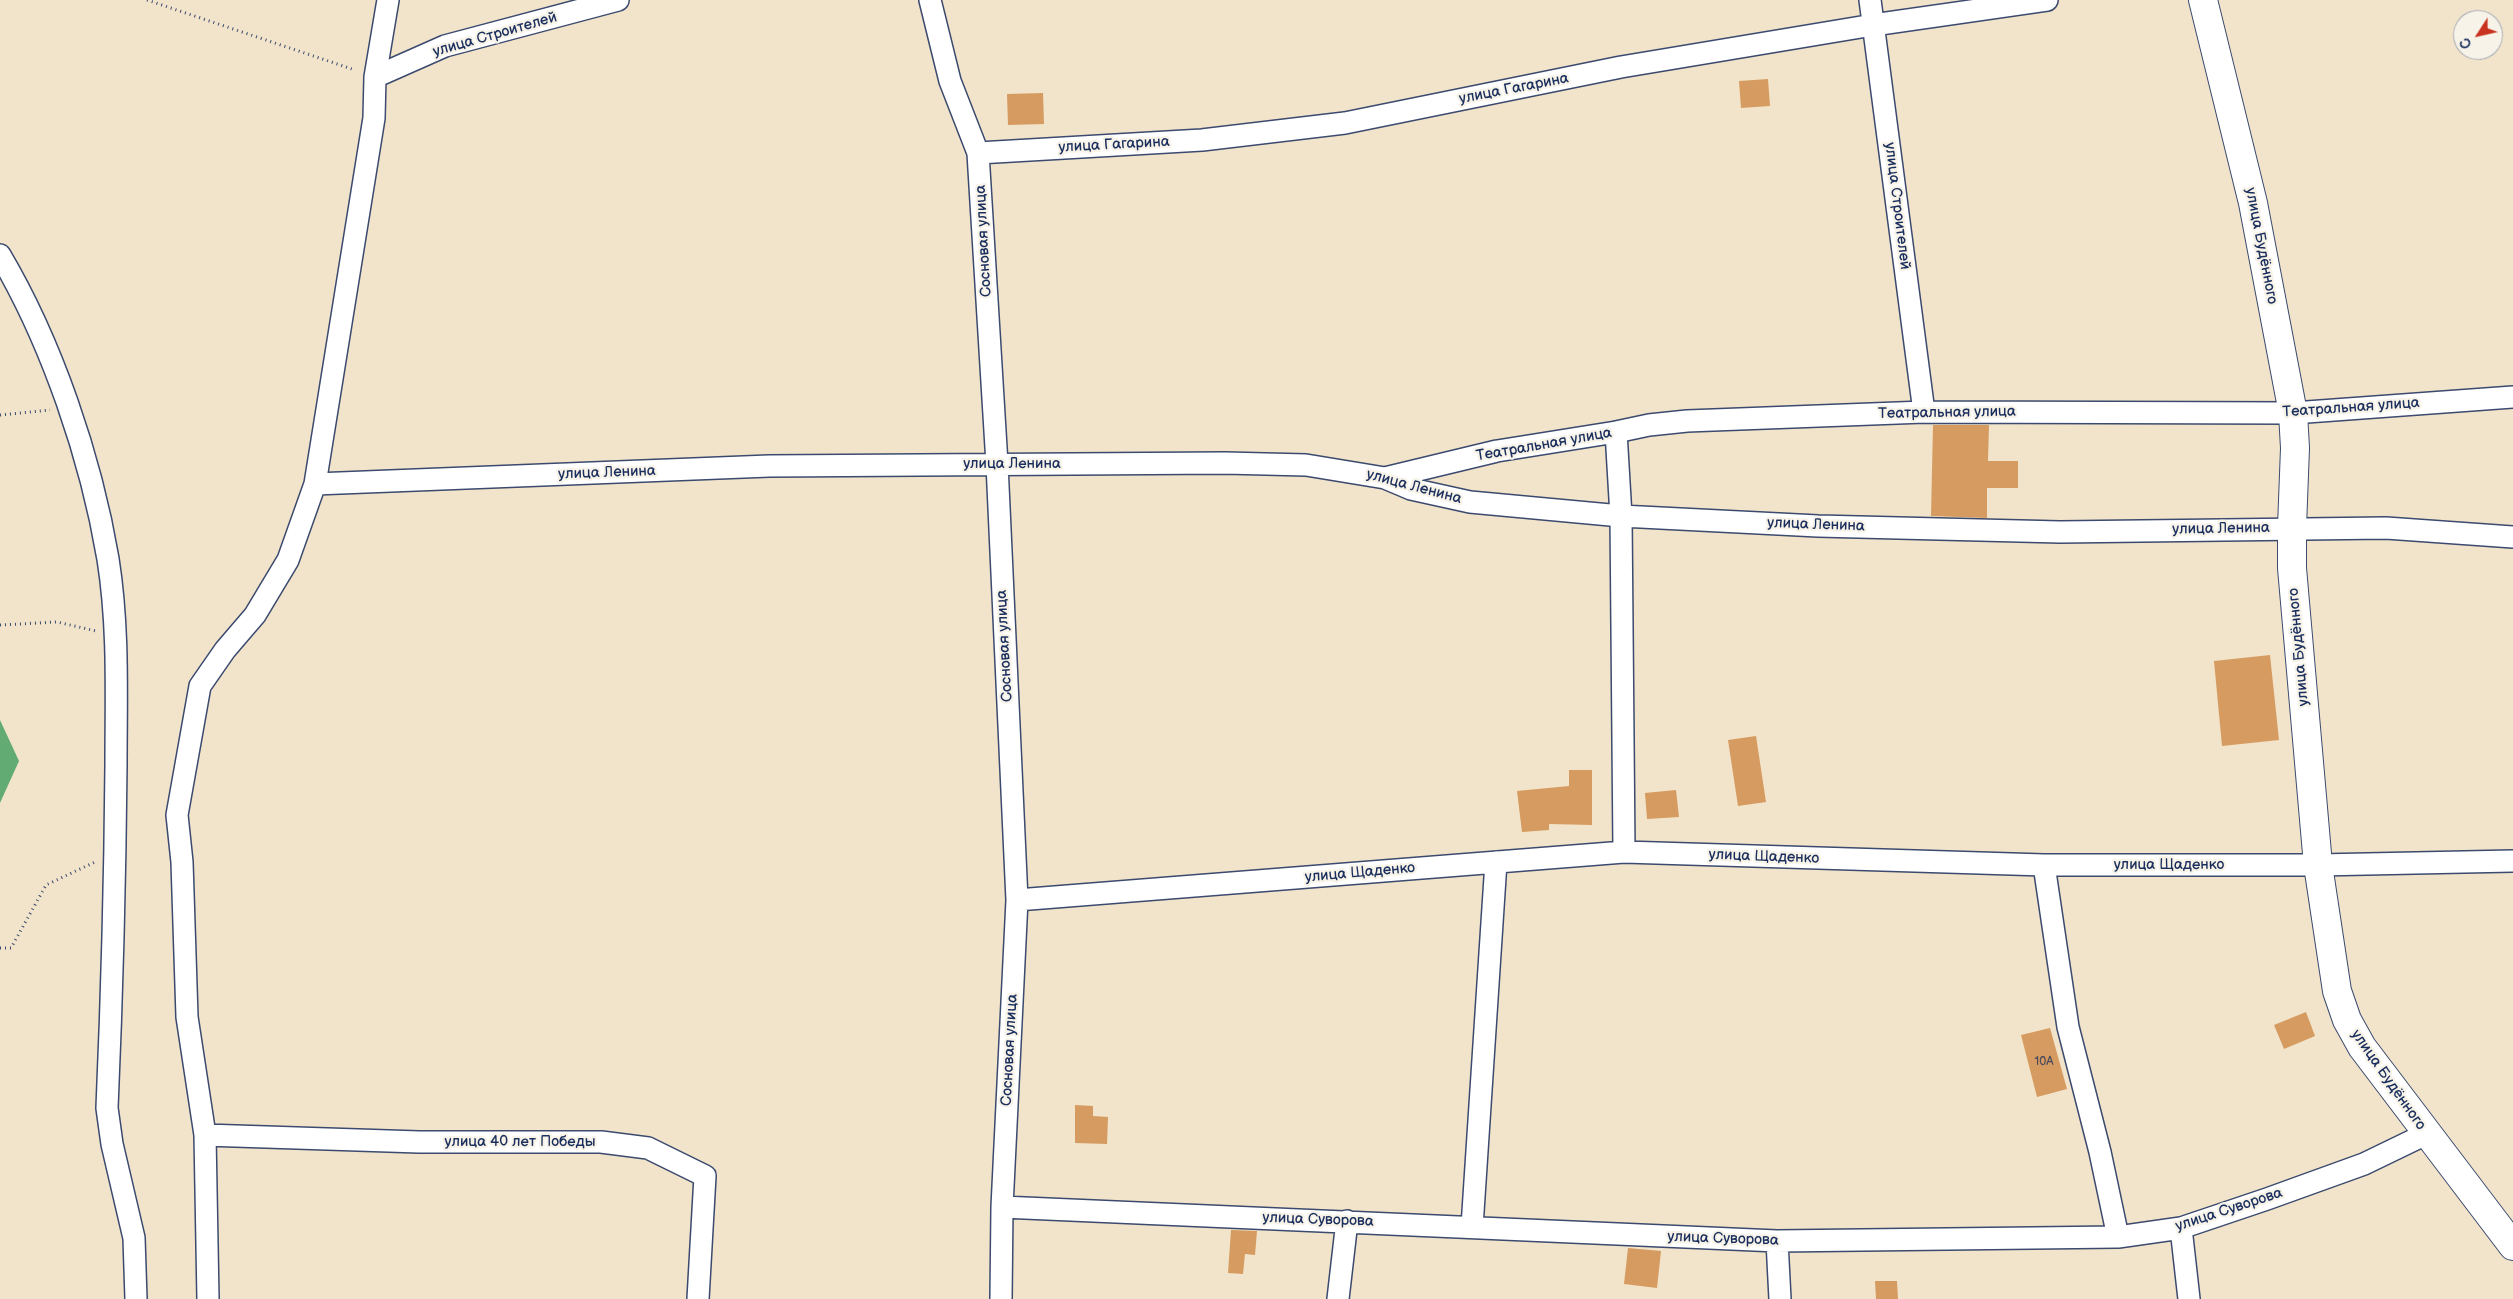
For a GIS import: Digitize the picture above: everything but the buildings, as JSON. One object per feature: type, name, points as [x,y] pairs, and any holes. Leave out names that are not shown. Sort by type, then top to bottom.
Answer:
[{"type":"main road","name":"улица Будённого","points":[[2202,0],[2253,203],[2294,413],[2295,448],[2292,528],[2295,604],[2318,865],[2337,990],[2347,1020],[2362,1047],[2426,1134],[2513,1246]]},
{"type":"street","points":[[208,1299],[205,1135],[187,1017],[182,862],[177,815],[200,686],[225,650],[255,615],[288,560],[315,484],[374,118],[375,77],[388,0]]},
{"type":"street","name":"улица Строителей","points":[[375,77],[446,46],[618,0]]},
{"type":"street","name":"Сосновая улица","points":[[930,0],[950,81],[978,152],[997,464],[1017,900],[1002,1207],[1002,1299]]},
{"type":"street","name":"улица Строителей","points":[[1870,0],[1924,412]]},
{"type":"street","name":"улица Гагарина","points":[[978,152],[1202,140],[1345,123],[1621,67],[1873,25],[2047,0]]},
{"type":"street","points":[[0,254],[46,346],[68,409],[97,508],[108,560],[116,635],[116,852],[107,1108],[112,1144],[134,1238],[136,1299]]},
{"type":"street","name":"Театральная улица","points":[[1385,478],[1497,451],[1650,425],[1688,421],[1924,412],[2294,413],[2513,397]]},
{"type":"street","points":[[1616,432],[1621,516],[1624,852]]},
{"type":"street","name":"улица Ленина","points":[[315,484],[768,466],[997,464],[1306,465],[1385,478],[1411,489],[1470,502],[1621,516],[1818,526],[2060,532],[2386,528],[2513,537]]},
{"type":"street","name":"улица Щаденко","points":[[1017,900],[1624,852],[2044,865],[2318,865],[2513,861]]},
{"type":"street","points":[[1472,1228],[1496,862]]},
{"type":"street","points":[[2044,865],[2068,1027],[2100,1152],[2118,1237]]},
{"type":"street","name":"улица Суворова","points":[[1002,1207],[1777,1241],[2118,1237],[2181,1228],[2364,1164],[2426,1134]]},
{"type":"street","name":"улица 40 лет Победы","points":[[205,1135],[419,1142],[601,1142],[648,1148],[705,1176],[698,1299]]},
{"type":"street","points":[[1338,1299],[1347,1222]]},
{"type":"street","points":[[2181,1228],[2189,1299]]},
{"type":"street","points":[[1777,1241],[1780,1299]]},
{"type":"path","points":[[147,0],[375,77]]},
{"type":"path","points":[[0,415],[68,409]]},
{"type":"path","points":[[0,624],[57,622],[116,635]]},
{"type":"path","points":[[0,948],[11,948],[46,885],[116,852]]},
{"type":"green space","points":[[0,720],[19,761],[0,803]]}]
